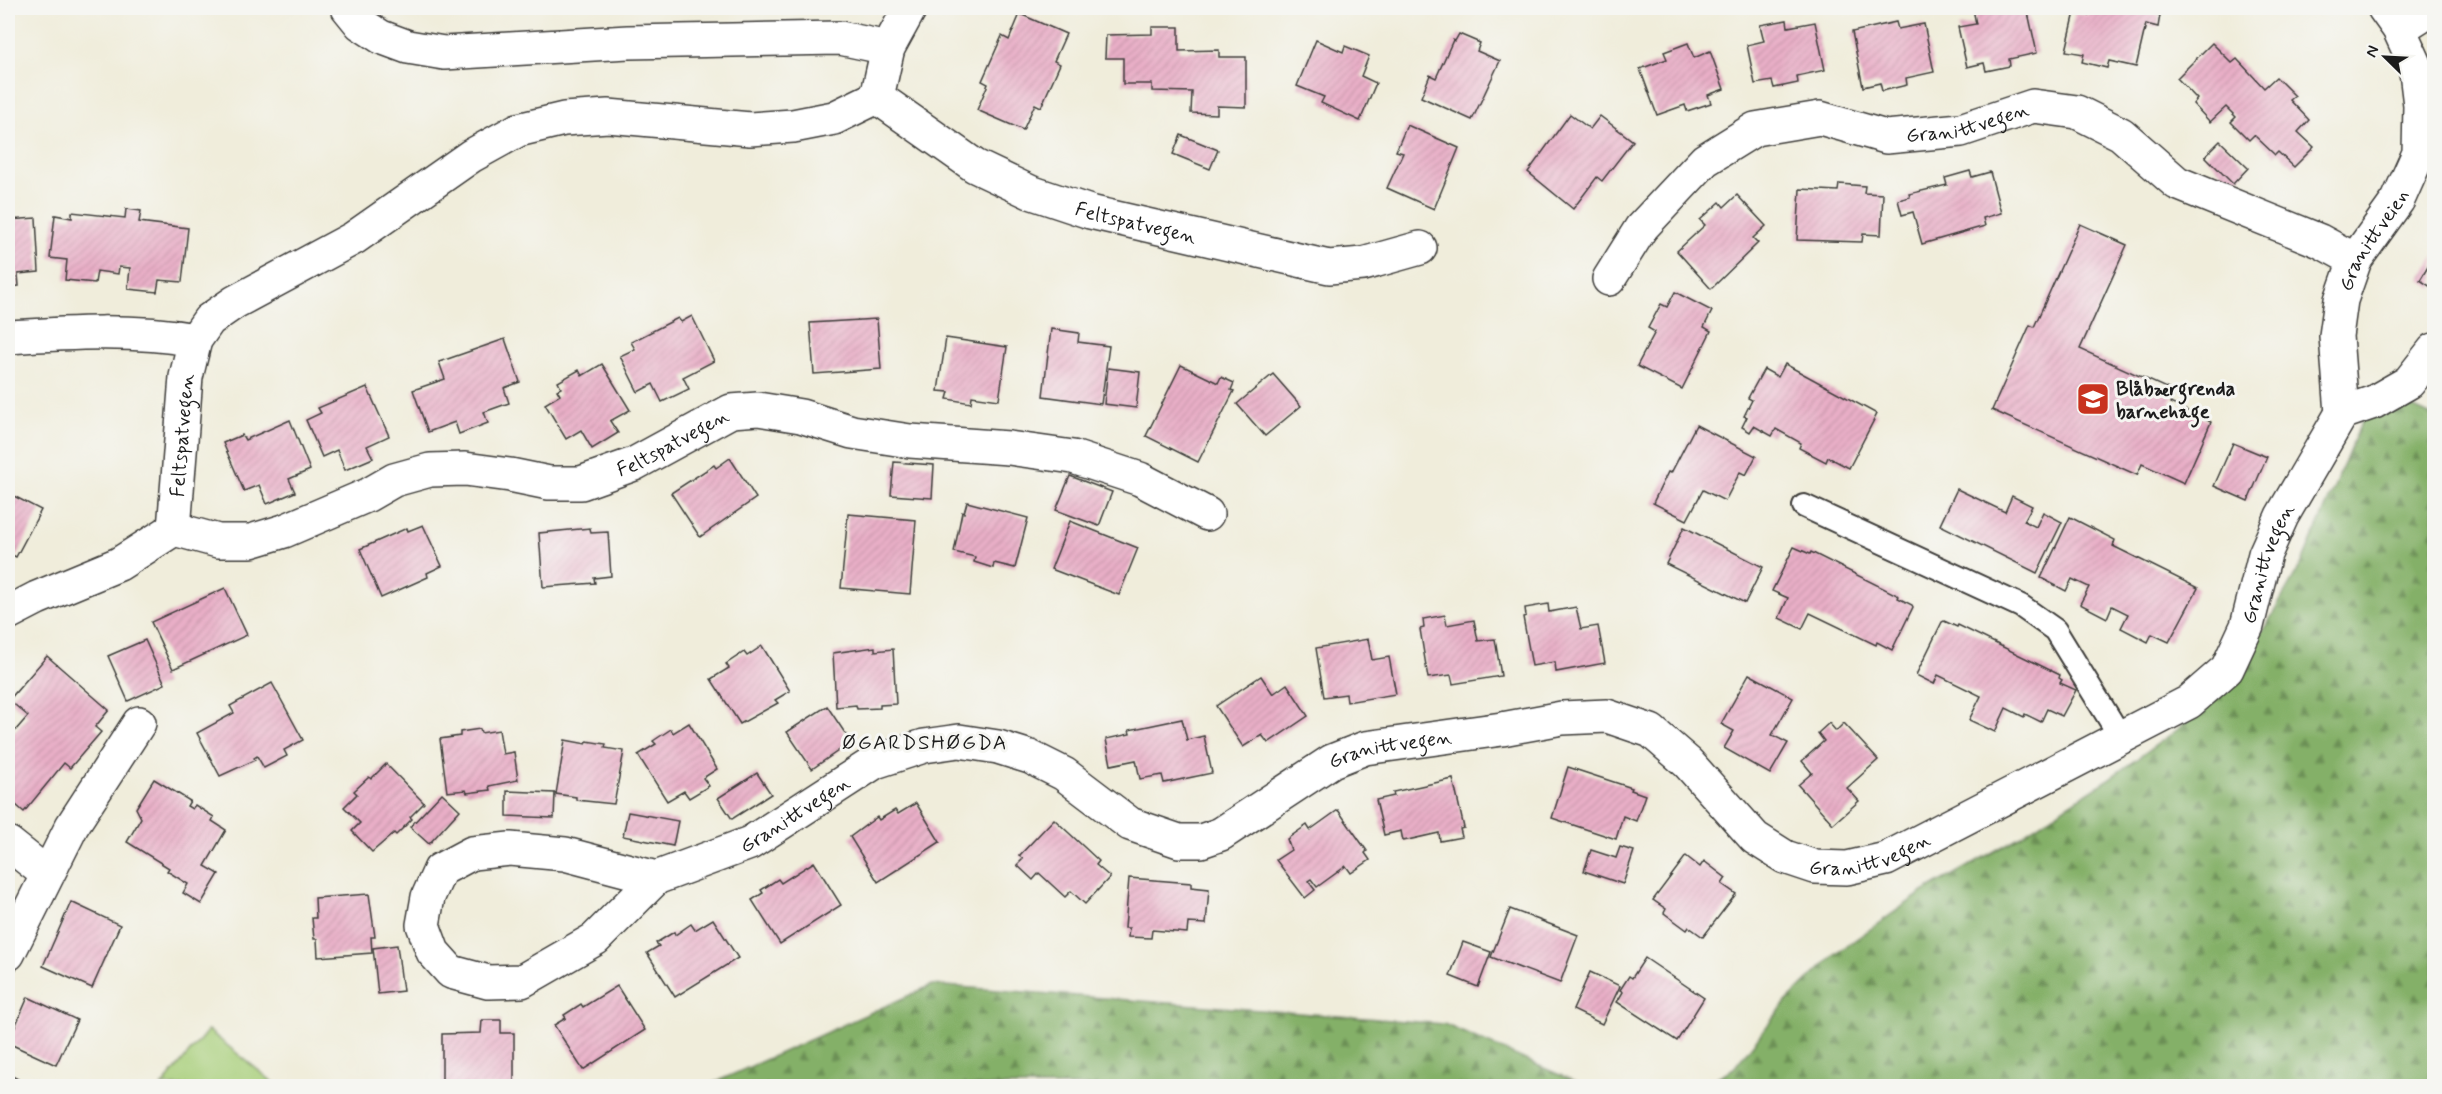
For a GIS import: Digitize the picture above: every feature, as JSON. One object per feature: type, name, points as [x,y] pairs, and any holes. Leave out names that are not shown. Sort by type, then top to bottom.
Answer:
[{"type":"street","points":[[348,8],[362,24],[381,37],[408,47],[444,53],[628,42],[840,38],[888,48]]},
{"type":"street","points":[[877,97],[888,48],[910,8]]},
{"type":"street","points":[[2392,18],[2432,8]]},
{"type":"street","name":"Granittveien","points":[[2342,413],[2336,336],[2341,300],[2355,260],[2398,200],[2420,153],[2420,105],[2415,64],[2392,18]]},
{"type":"street","name":"Feltspatvegen","points":[[1207,514],[1140,479],[1073,457],[1009,448],[910,441],[864,434],[801,416],[758,409],[730,411],[634,464],[581,483],[549,483],[465,469],[430,470],[394,480],[358,499],[284,531],[251,541],[218,541],[174,529],[186,376],[195,340],[209,320],[235,302],[354,238],[404,206],[471,156],[518,130],[564,118],[608,116],[750,129],[793,126],[834,118],[877,97],[975,166],[1030,192],[1090,212],[1329,267],[1363,264],[1420,248]]},
{"type":"street","name":"Granittvegen","points":[[1609,279],[1641,228],[1705,160],[1755,129],[1820,118],[1886,137],[1961,130],[2033,106],[2076,112],[2121,134],[2177,183],[2320,241],[2355,260]]},
{"type":"street","points":[[8,337],[53,334],[166,335],[195,340]]},
{"type":"street","points":[[2342,413],[2374,402],[2409,382],[2434,350]]},
{"type":"street","name":"Granittvegen","points":[[656,878],[565,854],[510,849],[472,853],[440,870],[428,897],[423,925],[433,952],[451,972],[488,982],[522,981],[595,939],[656,878],[750,843],[875,762],[924,746],[959,741],[998,747],[1030,757],[1064,774],[1130,824],[1179,841],[1201,841],[1221,834],[1332,761],[1365,748],[1502,729],[1562,718],[1607,716],[1651,731],[1688,763],[1755,838],[1785,857],[1815,867],[1847,868],[1886,860],[2188,702],[2227,669],[2247,626],[2265,554],[2278,525],[2342,413]]},
{"type":"street","points":[[8,613],[37,598],[119,564],[174,529]]},
{"type":"street","points":[[8,954],[72,826],[139,723]]},
{"type":"street","points":[[8,843],[47,874]]},
{"type":"lane","points":[[1804,506],[2020,606],[2055,630],[2120,736]]},
{"type":"green space","points":[[2375,390],[2434,417],[2434,1086],[1701,1086],[1734,1068],[1786,1002],[1835,954],[1923,892],[2021,836],[2107,780],[2177,730],[2228,677],[2267,624],[2302,563]]},
{"type":"green space","points":[[932,985],[1444,1024],[1585,1086],[707,1086]]},
{"type":"green space","points":[[208,1030],[278,1086],[162,1086]]},
{"type":"building","points":[[1999,8],[2000,10],[2027,8],[2037,53],[2009,59],[2010,66],[1986,71],[1984,63],[1967,67],[1958,27],[1976,24],[1973,9]]},
{"type":"building","points":[[2089,8],[2129,8],[2160,15],[2158,27],[2146,24],[2136,67],[2109,61],[2107,68],[2082,62],[2084,54],[2066,51],[2075,12],[2088,15]]},
{"type":"building","points":[[1020,14],[1066,34],[1054,61],[1060,64],[1041,107],[1035,104],[1023,130],[977,110],[988,84],[982,81],[1002,36],[1009,40]]},
{"type":"building","points":[[1787,20],[1788,27],[1815,22],[1825,70],[1797,76],[1798,83],[1774,88],[1772,81],[1755,84],[1747,45],[1764,41],[1760,25]]},
{"type":"building","points":[[1896,22],[1898,29],[1924,24],[1934,72],[1906,78],[1907,85],[1882,91],[1880,83],[1863,87],[1852,32]]},
{"type":"building","points":[[1152,27],[1179,27],[1179,51],[1219,50],[1219,57],[1246,57],[1246,107],[1217,106],[1217,114],[1191,113],[1192,92],[1152,91],[1152,84],[1123,84],[1123,58],[1105,58],[1106,35],[1152,34]]},
{"type":"building","points":[[1459,34],[1480,43],[1477,51],[1500,61],[1472,120],[1421,97],[1430,75],[1436,78],[1453,40],[1455,41]]},
{"type":"building","points":[[1316,40],[1343,52],[1345,46],[1369,56],[1361,76],[1376,83],[1360,121],[1321,103],[1324,97],[1297,86]]},
{"type":"building","points":[[1688,43],[1694,58],[1710,51],[1724,89],[1708,95],[1711,103],[1687,111],[1685,105],[1657,115],[1640,69],[1667,59],[1664,52]]},
{"type":"building","points":[[2212,43],[2232,63],[2237,59],[2264,88],[2276,77],[2295,96],[2290,100],[2309,120],[2298,132],[2314,147],[2294,167],[2278,152],[2275,155],[2254,135],[2249,140],[2231,122],[2236,117],[2226,107],[2210,122],[2193,104],[2197,99],[2177,78]]},
{"type":"building","points":[[1570,114],[1590,129],[1600,116],[1633,141],[1602,181],[1597,177],[1573,209],[1528,172]]},
{"type":"building","points":[[1407,125],[1459,148],[1434,209],[1387,188],[1403,153],[1396,151]]},
{"type":"building","points":[[1181,135],[1218,150],[1210,169],[1173,154]]},
{"type":"building","points":[[2220,141],[2248,168],[2233,184],[2205,156]]},
{"type":"building","points":[[1970,171],[1972,177],[1990,172],[2001,213],[1983,218],[1985,226],[1922,244],[1913,212],[1902,215],[1898,200],[1910,197],[1909,194],[1947,185],[1945,178]]},
{"type":"building","points":[[1839,184],[1865,186],[1864,193],[1883,194],[1881,235],[1863,234],[1862,242],[1797,240],[1800,189],[1838,191]]},
{"type":"building","points":[[1737,195],[1766,226],[1753,238],[1758,243],[1711,289],[1677,251],[1705,225],[1700,220],[1720,202],[1724,207]]},
{"type":"building","points":[[126,209],[141,211],[139,222],[188,228],[182,282],[159,280],[157,292],[128,289],[130,268],[119,267],[118,274],[97,271],[95,283],[65,280],[67,260],[50,258],[55,215],[72,218],[72,212],[125,218]]},
{"type":"building","points":[[36,218],[39,272],[18,274],[19,286],[8,287],[8,220]]},
{"type":"building","points":[[2080,224],[2127,245],[2080,349],[2175,392],[2170,403],[2211,422],[2184,483],[2142,464],[2137,475],[1992,410],[2030,325],[2034,327]]},
{"type":"building","points":[[2434,257],[2434,289],[2420,280]]},
{"type":"building","points":[[1675,292],[1712,311],[1704,327],[1711,331],[1682,389],[1637,366],[1655,332],[1648,328],[1661,304],[1667,307]]},
{"type":"building","points":[[692,316],[714,361],[683,377],[689,389],[662,402],[653,384],[638,392],[620,356],[635,349],[631,342],[678,318],[681,322]]},
{"type":"building","points":[[877,319],[881,369],[814,374],[810,323]]},
{"type":"building","points":[[1051,329],[1079,333],[1078,342],[1109,346],[1101,404],[1043,396]]},
{"type":"building","points":[[946,338],[1007,347],[999,400],[972,396],[971,403],[947,399],[949,392],[938,391]]},
{"type":"building","points":[[505,339],[520,382],[504,388],[509,403],[484,412],[488,423],[459,434],[455,422],[428,432],[413,390],[445,379],[439,362]]},
{"type":"building","points":[[602,364],[630,410],[610,421],[618,433],[592,449],[581,430],[566,439],[545,404],[560,395],[557,390],[561,388],[558,382],[579,370],[582,376]]},
{"type":"building","points":[[1785,364],[1877,414],[1849,468],[1828,457],[1826,462],[1799,448],[1801,443],[1776,429],[1772,436],[1754,426],[1750,432],[1742,427],[1747,417],[1744,416],[1752,400],[1748,398],[1764,369],[1778,377]]},
{"type":"building","points":[[1181,365],[1218,383],[1221,377],[1234,383],[1231,390],[1234,391],[1198,462],[1146,436]]},
{"type":"building","points":[[1108,368],[1140,372],[1136,408],[1104,404]]},
{"type":"building","points":[[1273,374],[1301,406],[1265,436],[1237,404]]},
{"type":"building","points":[[367,387],[389,436],[367,446],[373,458],[345,470],[337,450],[322,457],[306,420],[321,413],[318,408]]},
{"type":"building","points":[[290,420],[310,470],[289,479],[295,492],[267,504],[259,485],[244,491],[223,443],[242,435],[245,440]]},
{"type":"building","points":[[1696,425],[1756,456],[1746,475],[1740,472],[1725,501],[1703,490],[1687,520],[1653,503],[1668,472],[1671,473]]},
{"type":"building","points":[[2233,443],[2267,457],[2248,501],[2214,486]]},
{"type":"building","points":[[730,458],[756,498],[700,537],[671,493],[714,465],[716,468]]},
{"type":"building","points":[[894,462],[934,465],[932,498],[891,495]]},
{"type":"building","points":[[1070,476],[1112,492],[1099,526],[1056,510]]},
{"type":"building","points":[[1957,489],[2005,512],[2012,496],[2032,506],[2024,521],[2036,527],[2043,512],[2062,522],[2037,573],[1940,525]]},
{"type":"building","points":[[8,493],[41,510],[16,557],[8,553]]},
{"type":"building","points":[[967,502],[1028,518],[1015,568],[994,563],[993,568],[974,562],[975,557],[954,552],[962,512],[964,513]]},
{"type":"building","points":[[848,514],[916,520],[910,594],[841,588]]},
{"type":"building","points":[[2070,517],[2115,540],[2113,546],[2198,588],[2169,642],[2152,634],[2148,642],[2121,628],[2128,614],[2112,606],[2107,618],[2080,604],[2089,587],[2072,579],[2066,591],[2041,578]]},
{"type":"building","points":[[1070,521],[1138,548],[1119,595],[1051,569]]},
{"type":"building","points":[[423,525],[442,566],[427,573],[428,577],[381,598],[360,549],[407,528],[408,531]]},
{"type":"building","points":[[1684,527],[1763,567],[1745,603],[1666,564]]},
{"type":"building","points":[[590,528],[591,533],[608,532],[611,576],[594,578],[595,583],[543,587],[539,533]]},
{"type":"building","points":[[1794,547],[1810,554],[1811,552],[1899,596],[1898,598],[1912,605],[1892,650],[1877,642],[1876,645],[1810,613],[1802,629],[1779,618],[1788,598],[1772,591]]},
{"type":"building","points":[[225,588],[247,635],[173,669],[151,622]]},
{"type":"building","points":[[1548,604],[1549,612],[1576,607],[1581,629],[1598,626],[1605,663],[1556,672],[1555,662],[1532,666],[1523,617],[1526,616],[1525,608]]},
{"type":"building","points":[[1445,615],[1447,625],[1474,620],[1478,641],[1495,639],[1501,676],[1453,684],[1451,675],[1428,678],[1420,629],[1424,628],[1423,619]]},
{"type":"building","points":[[1944,621],[1957,627],[1958,625],[2060,675],[2059,678],[2062,680],[2060,683],[2076,690],[2062,716],[2047,709],[2041,722],[2006,708],[1995,732],[1969,720],[1981,696],[1938,675],[1934,684],[1916,675]]},
{"type":"building","points":[[1368,639],[1372,660],[1389,657],[1396,694],[1347,702],[1346,694],[1324,697],[1316,648]]},
{"type":"building","points":[[145,640],[165,684],[128,701],[108,656]]},
{"type":"building","points":[[762,646],[790,691],[775,700],[778,703],[740,724],[711,679],[729,668],[726,664],[744,652],[747,656]]},
{"type":"building","points":[[875,647],[875,651],[893,649],[896,704],[880,705],[880,708],[857,709],[856,705],[836,707],[833,653]]},
{"type":"building","points":[[47,656],[109,710],[95,727],[101,732],[70,768],[64,763],[24,812],[8,798],[8,739],[28,716],[9,700]]},
{"type":"building","points":[[1749,674],[1793,698],[1772,735],[1788,743],[1770,774],[1724,748],[1734,731],[1721,724]]},
{"type":"building","points":[[1261,676],[1273,694],[1287,684],[1308,716],[1268,743],[1262,735],[1243,747],[1216,706]]},
{"type":"building","points":[[272,683],[303,740],[284,750],[287,756],[264,768],[257,756],[255,760],[220,776],[197,733],[234,713],[230,706]]},
{"type":"building","points":[[827,706],[851,742],[812,769],[787,732]]},
{"type":"building","points":[[1182,719],[1187,740],[1204,736],[1212,773],[1164,783],[1162,775],[1140,779],[1136,760],[1111,765],[1106,739],[1130,734],[1129,730]]},
{"type":"building","points":[[689,723],[717,769],[703,778],[709,786],[689,798],[684,791],[667,801],[638,755],[656,744],[653,741],[671,729],[673,733]]},
{"type":"building","points":[[1829,723],[1836,731],[1844,723],[1878,760],[1847,788],[1859,801],[1833,824],[1798,785],[1812,773],[1802,761],[1824,741],[1818,733]]},
{"type":"building","points":[[480,729],[481,733],[499,730],[503,754],[514,752],[518,780],[489,786],[490,790],[467,793],[466,790],[447,792],[440,739],[460,736],[460,732]]},
{"type":"building","points":[[565,740],[586,744],[587,741],[606,744],[605,748],[624,751],[614,804],[576,800],[576,797],[556,794]]},
{"type":"building","points":[[386,764],[424,803],[396,835],[394,833],[372,852],[352,831],[360,823],[344,807],[357,794],[354,791]]},
{"type":"building","points":[[1568,767],[1632,788],[1631,790],[1645,795],[1636,821],[1623,816],[1616,839],[1552,818]]},
{"type":"building","points":[[757,773],[771,794],[732,819],[718,798]]},
{"type":"building","points":[[154,779],[190,801],[187,806],[192,809],[195,805],[214,817],[212,821],[226,830],[205,866],[219,874],[201,904],[183,893],[188,884],[167,871],[169,868],[127,842],[141,818],[136,808]]},
{"type":"building","points":[[1453,779],[1464,828],[1460,829],[1462,837],[1440,841],[1439,833],[1403,841],[1401,831],[1384,835],[1376,800],[1394,796],[1393,792]]},
{"type":"building","points":[[507,791],[555,793],[554,818],[507,816]]},
{"type":"building","points":[[442,793],[460,810],[429,844],[410,827]]},
{"type":"building","points":[[916,803],[940,842],[878,882],[850,837],[877,817],[879,820],[895,810],[898,814]]},
{"type":"building","points":[[1338,810],[1367,851],[1365,853],[1370,860],[1351,873],[1346,866],[1317,887],[1311,879],[1308,881],[1315,890],[1305,898],[1276,860],[1291,850],[1287,839],[1307,825],[1310,830]]},
{"type":"building","points":[[628,812],[678,821],[673,846],[623,836]]},
{"type":"building","points":[[1054,819],[1099,861],[1096,865],[1110,877],[1085,904],[1071,891],[1065,897],[1039,873],[1033,880],[1017,865],[1023,859],[1019,856]]},
{"type":"building","points":[[1620,847],[1634,851],[1623,884],[1584,871],[1591,850],[1616,858]]},
{"type":"building","points":[[1686,856],[1700,867],[1704,861],[1726,878],[1722,884],[1736,894],[1703,937],[1689,927],[1687,930],[1664,913],[1666,909],[1653,900]]},
{"type":"building","points":[[814,862],[841,905],[780,944],[752,900],[763,893],[761,890],[778,879],[781,883]]},
{"type":"building","points":[[1129,878],[1191,883],[1191,887],[1209,889],[1206,924],[1188,923],[1187,933],[1152,930],[1151,938],[1128,937],[1129,928],[1125,928]]},
{"type":"building","points":[[369,894],[375,937],[371,937],[372,953],[318,957],[312,918],[316,918],[315,898]]},
{"type":"building","points":[[71,902],[120,925],[92,988],[43,966]]},
{"type":"building","points":[[1510,909],[1578,935],[1560,983],[1491,957]]},
{"type":"building","points":[[713,919],[738,958],[675,997],[647,953],[659,946],[656,943],[674,932],[675,935],[691,924],[695,930]]},
{"type":"building","points":[[1463,942],[1491,952],[1478,987],[1450,976]]},
{"type":"building","points":[[397,945],[403,991],[378,994],[373,948]]},
{"type":"building","points":[[1645,958],[1704,998],[1677,1041],[1617,1002],[1623,992],[1620,990],[1629,976],[1632,978]]},
{"type":"building","points":[[1590,972],[1620,986],[1602,1024],[1573,1010]]},
{"type":"building","points":[[617,986],[645,1030],[583,1070],[554,1025],[566,1018],[564,1015],[581,1004],[583,1007]]},
{"type":"building","points":[[28,997],[77,1020],[56,1065],[8,1043]]},
{"type":"building","points":[[482,1020],[501,1020],[501,1033],[514,1033],[514,1086],[442,1086],[442,1034],[481,1033]]},
{"type":"building","points":[[8,1074],[18,1079],[14,1086],[8,1086]]},
{"type":"place","name":"Blåbærgrenda barnehage","points":[[2093,399]]},
{"type":"district","name":"ØGARDSHØGDA","points":[[925,742]]}]
